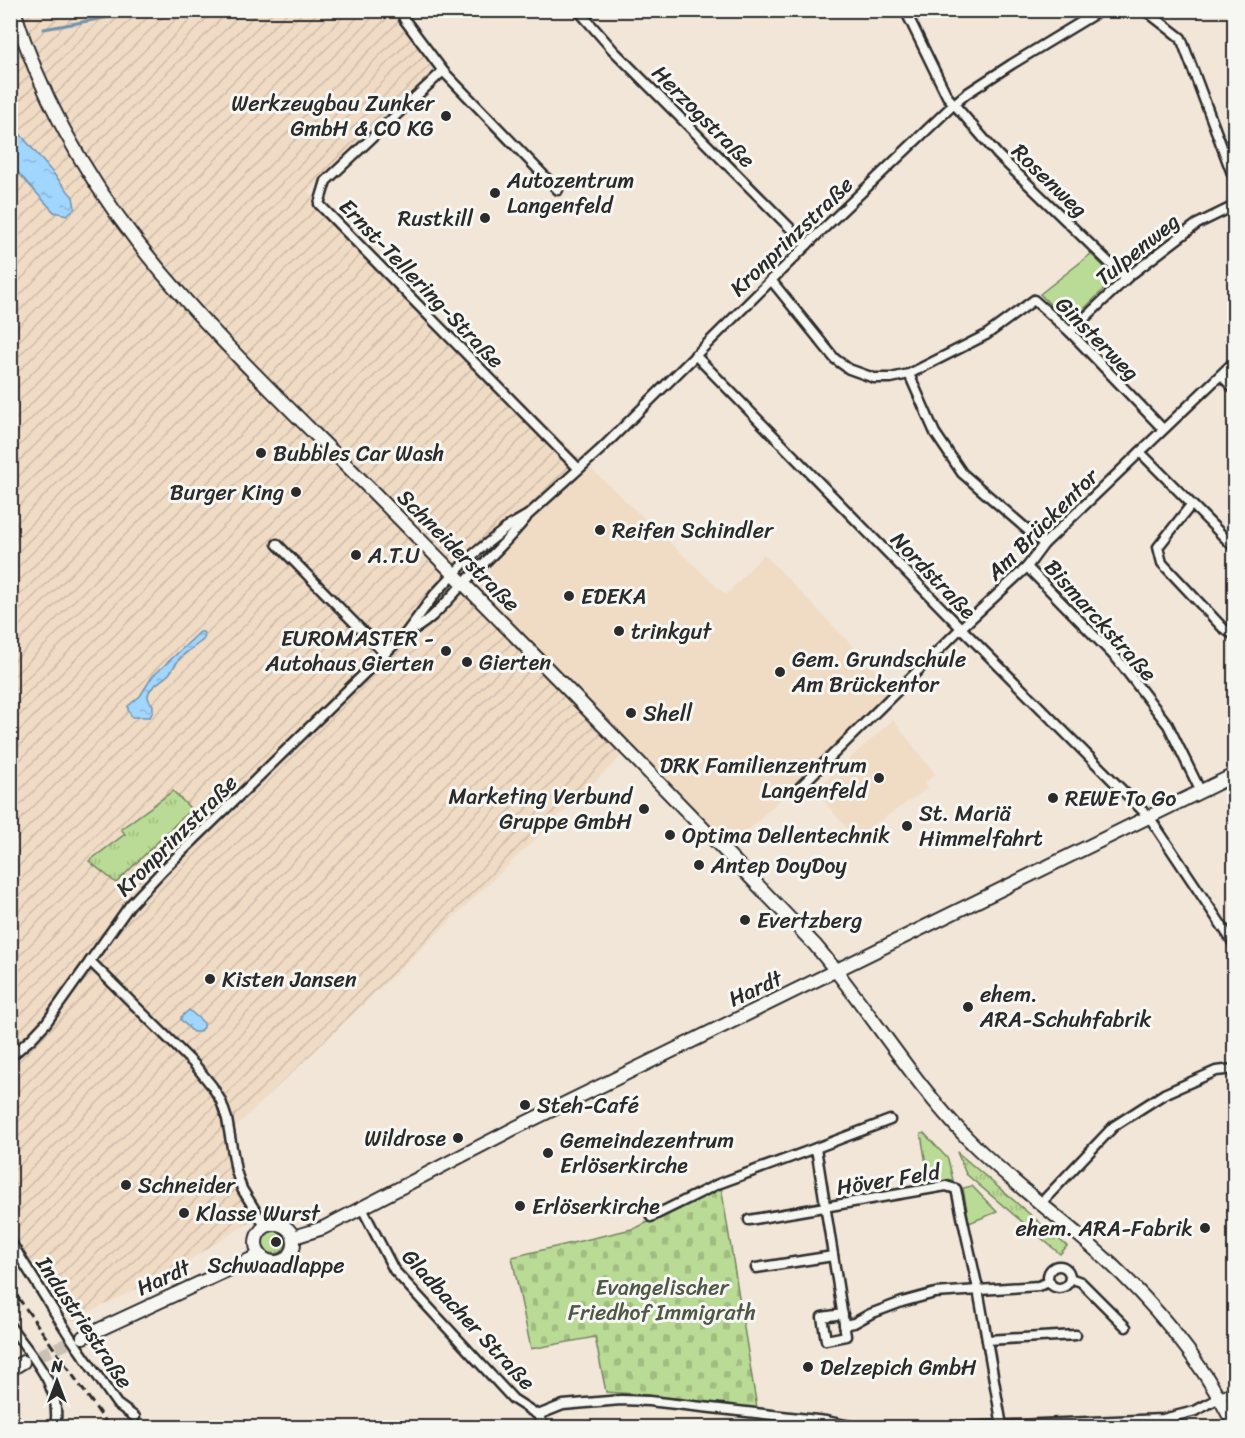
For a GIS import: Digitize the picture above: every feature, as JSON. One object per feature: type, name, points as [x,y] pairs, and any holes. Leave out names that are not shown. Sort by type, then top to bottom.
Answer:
[{"type":"main road","name":"Schneiderstraße","points":[[14,10],[32,63],[56,117],[88,175],[129,233],[183,299],[729,854],[815,945],[837,971],[917,1080],[966,1137],[1010,1179],[1093,1247],[1143,1296],[1195,1358],[1234,1425]]},
{"type":"main road","name":"Hardt","points":[[294,1237],[323,1228],[516,1128],[1234,775]]},
{"type":"main road","points":[[271,1223],[288,1227],[294,1237],[292,1253],[284,1260],[271,1262],[260,1255],[256,1248],[259,1231],[271,1223]]},
{"type":"main road","name":"Hardt","points":[[83,1337],[260,1255]]},
{"type":"main road","points":[[10,1370],[23,1362]]},
{"type":"street","points":[[402,10],[404,19],[443,71],[558,190]]},
{"type":"street","name":"Herzogstraße","points":[[578,10],[613,50],[807,245]]},
{"type":"street","name":"Rosenweg","points":[[905,10],[947,96],[998,155],[1125,278]]},
{"type":"street","name":"Kronprinzstraße","points":[[406,633],[416,630],[464,584],[515,532],[528,515],[601,449],[694,355],[954,104],[1091,13],[1101,10]]},
{"type":"street","points":[[1145,10],[1181,38],[1234,179]]},
{"type":"street","name":"Ernst-Tellering-Straße","points":[[443,71],[326,181],[319,204],[579,468]]},
{"type":"street","name":"Tulpenweg","points":[[1070,332],[1125,278],[1197,224],[1234,206]]},
{"type":"street","points":[[771,280],[835,359],[849,369],[873,378],[891,378],[909,374]]},
{"type":"street","name":"Ginsterweg","points":[[909,374],[986,335],[1034,300],[1070,332],[1163,429]]},
{"type":"street","name":"Nordstraße","points":[[694,355],[1150,818],[1234,945]]},
{"type":"street","name":"Am Brückentor","points":[[799,788],[961,628],[1027,567],[1044,544],[1234,362]]},
{"type":"street","name":"Bismarckstraße","points":[[909,374],[935,433],[962,473],[1044,544]]},
{"type":"street","points":[[1221,375],[1234,389]]},
{"type":"street","points":[[1140,452],[1234,548]]},
{"type":"street","points":[[1191,505],[1158,547],[1162,562],[1223,628],[1234,635]]},
{"type":"street","name":"Kronprinzstraße","points":[[10,1057],[46,1023],[130,905],[162,871],[386,654],[406,633],[435,594],[470,557],[509,526],[528,515]]},
{"type":"street","points":[[277,544],[386,654]]},
{"type":"street","name":"Bismarckstraße","points":[[1027,567],[1119,660],[1167,724],[1201,792]]},
{"type":"street","points":[[90,961],[195,1065],[212,1086],[221,1101],[227,1119],[236,1172],[242,1189],[265,1226]]},
{"type":"street","points":[[1041,1203],[1114,1126],[1164,1094],[1216,1071],[1234,1069]]},
{"type":"street","name":"Höver Feld","points":[[651,1216],[718,1184],[890,1120]]},
{"type":"street","name":"Höver Feld","points":[[816,1148],[844,1325]]},
{"type":"street","name":"Höver Feld","points":[[749,1220],[951,1186],[958,1193],[978,1288]]},
{"type":"street","name":"Gladbacher Straße","points":[[362,1208],[394,1270],[513,1399],[538,1415],[563,1405],[621,1400],[649,1401],[826,1421],[861,1428]]},
{"type":"street","name":"Industriestraße","points":[[10,1241],[69,1335],[117,1404],[135,1417]]},
{"type":"street","points":[[756,1268],[833,1256]]},
{"type":"street","points":[[1058,1266],[1067,1269],[1070,1278],[1063,1287],[1057,1287],[1050,1282],[1049,1273],[1053,1267],[1058,1266]]},
{"type":"street","points":[[1070,1278],[1081,1282],[1126,1327]]},
{"type":"street","points":[[843,1314],[822,1317],[826,1340],[846,1336],[844,1325],[854,1323],[870,1314],[902,1302],[934,1293],[978,1288],[1038,1286],[1050,1282]]},
{"type":"street","points":[[978,1288],[1002,1426]]},
{"type":"street","points":[[10,1326],[53,1389],[56,1428]]},
{"type":"street","points":[[987,1340],[1076,1335]]},
{"type":"street","points":[[939,1428],[1163,1419],[1196,1411],[1234,1390]]},
{"type":"street","points":[[538,1415],[545,1428]]},
{"type":"shaded area","points":[[10,11],[402,11],[440,71],[308,192],[587,465],[463,577],[632,746],[223,1139],[253,1220],[170,1272],[72,1321],[10,1234]]},
{"type":"shaded area","points":[[587,465],[726,595],[764,554],[894,689],[732,846],[463,577]]},
{"type":"shaded area","name":"DRK Familienzentrum Langenfeld","points":[[893,720],[935,774],[924,783],[928,788],[855,838],[815,790]]},
{"type":"green space","points":[[1091,254],[1109,272],[1108,285],[1074,319],[1065,320],[1040,294]]},
{"type":"green space","points":[[173,791],[191,809],[116,883],[89,861],[125,834],[121,829]]},
{"type":"green space","points":[[924,1133],[948,1159],[953,1180],[929,1182],[921,1134]]},
{"type":"green space","points":[[957,1152],[1067,1246],[1060,1254],[966,1174]]},
{"type":"green space","name":"Evangelischer Friedhof Immigrath","points":[[721,1186],[757,1408],[606,1392],[595,1337],[531,1349],[512,1257],[636,1228]]},
{"type":"green space","points":[[972,1186],[997,1212],[969,1223],[963,1188]]},
{"type":"green space","points":[[274,1230],[283,1233],[286,1242],[283,1251],[274,1254],[265,1251],[262,1242],[265,1233]]},
{"type":"water","points":[[11,123],[73,197],[75,208],[67,215],[54,212],[11,165]]},
{"type":"water","points":[[200,632],[203,632],[205,636],[203,640],[180,658],[169,674],[149,692],[149,700],[153,705],[150,717],[132,717],[128,706],[140,696],[152,677]]},
{"type":"water","points":[[189,1010],[204,1023],[199,1032],[193,1032],[181,1020],[181,1017]]},
{"type":"waterway","points":[[44,29],[148,10]]},
{"type":"tunnel","points":[[23,1362],[83,1337]]},
{"type":"railway","points":[[10,1286],[110,1428]]},
{"type":"place","name":"Werkzeugbau Zunker GmbH & CO KG","points":[[446,116]]},
{"type":"place","name":"Autozentrum Langenfeld","points":[[495,193]]},
{"type":"place","name":"Rustkill","points":[[485,218]]},
{"type":"place","name":"Bubbles Car Wash","points":[[261,453]]},
{"type":"place","name":"Burger King","points":[[296,492]]},
{"type":"place","name":"Reifen Schindler","points":[[600,530]]},
{"type":"place","name":"A.T.U","points":[[356,555]]},
{"type":"place","name":"EDEKA","points":[[569,596]]},
{"type":"place","name":"trinkgut","points":[[619,631]]},
{"type":"place","name":"EUROMASTER - Autohaus Gierten","points":[[446,651]]},
{"type":"place","name":"Gierten","points":[[467,662]]},
{"type":"place","name":"Gem. Grundschule Am Brückentor","points":[[780,672]]},
{"type":"place","name":"Shell","points":[[631,713]]},
{"type":"place","name":"DRK Familienzentrum Langenfeld","points":[[879,778]]},
{"type":"place","name":"REWE To Go","points":[[1053,798]]},
{"type":"place","name":"Marketing Verbund Gruppe GmbH","points":[[644,809]]},
{"type":"place","name":"St. Mariä Himmelfahrt","points":[[907,826]]},
{"type":"place","name":"Optima Dellentechnik","points":[[670,835]]},
{"type":"place","name":"Antep DoyDoy","points":[[699,865]]},
{"type":"place","name":"Evertzberg","points":[[745,920]]},
{"type":"place","name":"Kisten Jansen","points":[[210,979]]},
{"type":"place","name":"ehem. ARA-Schuhfabrik","points":[[968,1007]]},
{"type":"place","name":"Steh-Café","points":[[525,1105]]},
{"type":"place","name":"Wildrose","points":[[458,1138]]},
{"type":"place","name":"Gemeindezentrum Erlöserkirche","points":[[548,1153]]},
{"type":"place","name":"Schneider","points":[[126,1185]]},
{"type":"place","name":"Erlöserkirche","points":[[520,1206]]},
{"type":"place","name":"Klasse Wurst","points":[[184,1213]]},
{"type":"place","name":"ehem. ARA-Fabrik","points":[[1205,1228]]},
{"type":"place","name":"Schwaadlappe","points":[[276,1242]]},
{"type":"place","name":"Delzepich GmbH","points":[[808,1367]]}]
